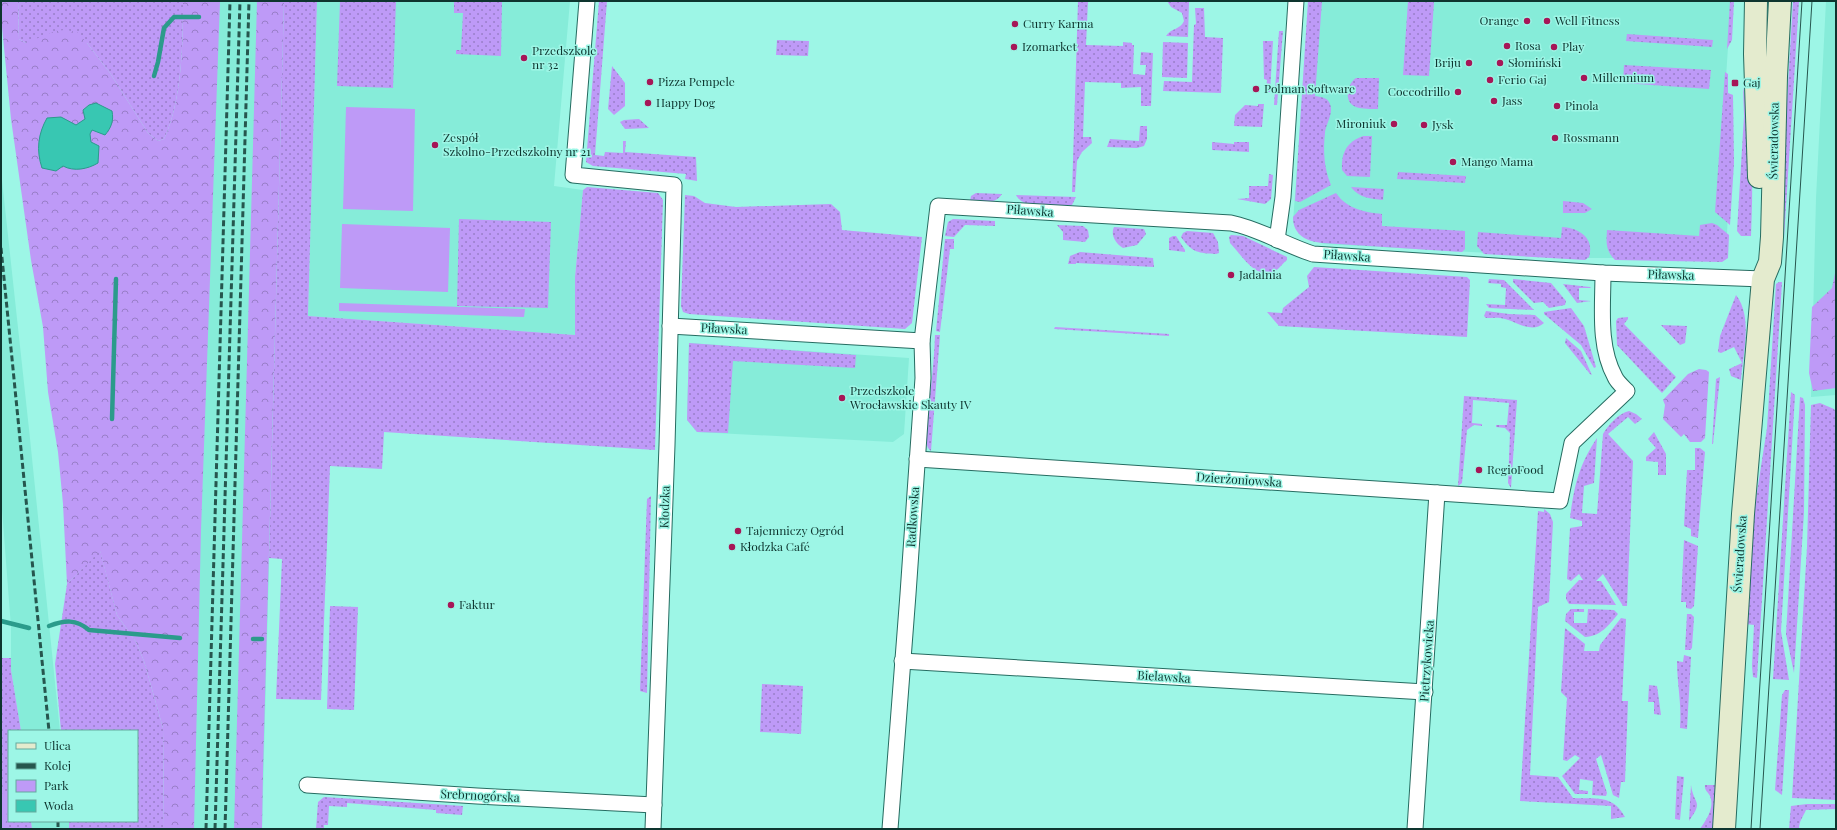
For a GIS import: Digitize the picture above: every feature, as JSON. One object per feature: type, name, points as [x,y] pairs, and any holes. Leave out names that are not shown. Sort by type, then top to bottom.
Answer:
[{"type":"street","name":"Kłodzka","points":[[587,1],[573,175],[674,185],[653,829]]},
{"type":"street","points":[[1277,240],[1283,197],[1296,1]]},
{"type":"street","name":"Świeradowska","points":[[1756,1],[1755,54],[1759,212],[1756,264],[1763,279]]},
{"type":"street","name":"Świeradowska","points":[[1724,829],[1743,514],[1763,279],[1770,262],[1772,238],[1776,76],[1780,1]]},
{"type":"street","name":"Piławska","points":[[938,206],[1231,222],[1247,226],[1313,254],[1603,273],[1763,279]]},
{"type":"street","name":"Radkowska","points":[[890,829],[923,378],[922,341],[938,206]]},
{"type":"street","name":"Dzierżoniowska","points":[[917,459],[1560,501],[1572,444],[1627,391],[1615,378],[1605,349],[1602,322],[1603,273]]},
{"type":"street","name":"Piławska","points":[[670,326],[922,341]]},
{"type":"street","name":"Pietrzykowicka","points":[[1415,829],[1437,493]]},
{"type":"street","name":"Bielawska","points":[[902,661],[1425,692]]},
{"type":"street","name":"Srebrnogórska","points":[[307,785],[654,805]]},
{"type":"shaded area","points":[[185,1],[284,1],[262,829],[185,829]]},
{"type":"shaded area","name":"Zespół Szkolno-Przedszkolny nr 21","points":[[317,1],[570,1],[554,186],[583,190],[575,277],[575,335],[308,316]]},
{"type":"shaded area","points":[[1309,1],[1731,1],[1725,93],[1733,95],[1726,258],[1583,258],[1324,244],[1300,234],[1293,222]]},
{"type":"shaded area","points":[[1826,1],[1836,1],[1836,395],[1811,397],[1816,198]]},
{"type":"shaded area","points":[[1,171],[60,730],[21,730],[11,670],[11,627],[1,496]]},
{"type":"shaded area","points":[[689,343],[909,358],[904,434],[893,442],[697,432],[687,420]]},
{"type":"shaded area","points":[[31,822],[70,822],[71,829],[32,829]]},
{"type":"green space","points":[[1,1],[18,1],[19,39],[26,43],[55,31],[65,30],[77,32],[110,73],[148,133],[158,141],[164,139],[175,107],[182,53],[183,1],[220,1],[201,530],[194,829],[164,829],[163,728],[144,661],[136,642],[117,615],[100,551],[67,584],[63,504],[58,452],[48,392],[43,327],[31,260],[11,119],[1,17]]},
{"type":"green space","points":[[18,1],[183,1],[182,53],[178,90],[175,107],[164,139],[158,141],[148,133],[110,73],[87,43],[26,43],[19,39]]},
{"type":"green space","points":[[257,1],[284,1],[262,829],[234,829]]},
{"type":"green space","points":[[284,1],[317,1],[308,316],[575,335],[575,277],[583,190],[587,187],[658,193],[663,200],[655,450],[384,432],[382,469],[330,466],[321,700],[276,699],[282,559],[269,558]]},
{"type":"green space","points":[[340,1],[396,1],[393,88],[337,86]]},
{"type":"green space","points":[[454,1],[502,1],[501,56],[456,54],[456,50],[461,50],[463,13],[454,13]]},
{"type":"green space","points":[[599,1],[607,1],[595,155],[604,156],[605,152],[623,153],[623,141],[626,141],[625,152],[696,157],[697,181],[685,179],[686,174],[593,166],[586,162]]},
{"type":"green space","points":[[1078,1],[1088,1],[1086,45],[1123,46],[1123,42],[1132,43],[1132,45],[1134,45],[1133,74],[1145,75],[1146,65],[1140,65],[1141,52],[1153,53],[1151,106],[1141,106],[1141,87],[1121,88],[1121,83],[1085,82],[1083,137],[1091,137],[1092,143],[1082,152],[1077,161],[1075,192],[1072,192]]},
{"type":"green space","points":[[1167,1],[1189,2],[1188,37],[1166,36],[1168,33],[1180,26],[1184,21],[1182,13],[1171,7]]},
{"type":"green space","points":[[1308,1],[1322,1],[1315,96],[1326,99],[1331,106],[1331,114],[1325,133],[1324,146],[1325,166],[1331,185],[1300,202],[1295,201]]},
{"type":"green space","points":[[1408,1],[1434,2],[1429,76],[1403,75]]},
{"type":"green space","points":[[1730,1],[1734,1],[1732,40],[1727,49]]},
{"type":"green space","points":[[1793,1],[1799,1],[1784,238],[1779,238]]},
{"type":"green space","points":[[1195,8],[1204,8],[1205,37],[1223,38],[1221,93],[1163,91],[1164,81],[1192,82],[1194,25],[1196,24]]},
{"type":"green space","points":[[1279,31],[1283,31],[1277,105],[1274,105]]},
{"type":"green space","points":[[1627,34],[1713,40],[1712,47],[1626,41]]},
{"type":"green space","points":[[777,40],[809,41],[808,56],[776,55]]},
{"type":"green space","points":[[1263,41],[1273,41],[1270,92],[1266,92],[1267,80],[1264,79]]},
{"type":"green space","points":[[1163,42],[1188,43],[1187,78],[1162,77]]},
{"type":"green space","points":[[1624,65],[1711,70],[1709,89],[1623,83]]},
{"type":"green space","points":[[612,66],[625,83],[625,106],[614,115],[608,109]]},
{"type":"green space","points":[[1725,72],[1728,74],[1728,93],[1733,95],[1734,163],[1730,225],[1715,212]]},
{"type":"green space","points":[[1356,78],[1379,78],[1378,109],[1358,108],[1352,105],[1349,101],[1348,93],[1350,84]]},
{"type":"green space","points":[[1743,87],[1747,105],[1751,143],[1751,236],[1741,236],[1737,231],[1744,116]]},
{"type":"green space","points":[[1258,104],[1264,104],[1262,127],[1234,126],[1235,115],[1245,105],[1258,106]]},
{"type":"green space","points":[[346,107],[415,109],[413,211],[343,209]]},
{"type":"green space","points":[[639,119],[649,128],[625,129],[620,122],[624,120]]},
{"type":"green space","points":[[1140,126],[1147,126],[1147,139],[1144,146],[1137,148],[1107,147],[1110,139],[1139,141]]},
{"type":"green space","points":[[1372,136],[1370,177],[1347,176],[1342,170],[1346,148],[1357,138]]},
{"type":"green space","points":[[1212,142],[1234,144],[1234,142],[1249,142],[1249,152],[1212,150]]},
{"type":"green space","points":[[1398,172],[1466,176],[1465,183],[1397,179]]},
{"type":"green space","points":[[1269,174],[1273,175],[1271,199],[1265,204],[1237,199],[1249,198],[1249,186],[1268,186]]},
{"type":"green space","points":[[1351,187],[1384,189],[1383,200],[1361,196]]},
{"type":"green space","points":[[976,193],[1002,194],[999,198],[992,201],[970,201],[971,196]]},
{"type":"green space","points":[[1336,193],[1345,203],[1356,209],[1382,214],[1382,226],[1465,231],[1465,249],[1462,252],[1322,243],[1306,239],[1298,233],[1295,228],[1293,217],[1299,210]]},
{"type":"green space","points":[[685,195],[694,196],[705,203],[736,207],[831,204],[840,212],[842,230],[922,237],[912,323],[905,329],[689,314],[683,312],[681,306]]},
{"type":"green space","points":[[1016,195],[1076,197],[1072,205],[1038,206],[1025,203]]},
{"type":"green space","points":[[1563,201],[1583,203],[1592,209],[1585,213],[1563,213]]},
{"type":"green space","points":[[459,219],[551,222],[548,308],[457,306]]},
{"type":"green space","points":[[953,219],[995,221],[995,226],[965,225],[954,237],[945,236],[948,222]]},
{"type":"green space","points":[[1712,223],[1717,225],[1729,235],[1728,258],[1722,262],[1615,260],[1607,246],[1607,230],[1699,236],[1700,225]]},
{"type":"green space","points":[[342,224],[450,228],[448,292],[340,288]]},
{"type":"green space","points":[[1057,225],[1083,226],[1088,230],[1089,237],[1085,242],[1063,240],[1063,232]]},
{"type":"green space","points":[[1114,227],[1144,229],[1146,234],[1137,245],[1123,248],[1114,239]]},
{"type":"green space","points":[[1562,227],[1574,229],[1584,235],[1590,244],[1589,257],[1585,260],[1484,254],[1477,246],[1478,232],[1561,238]]},
{"type":"green space","points":[[1187,231],[1213,233],[1218,242],[1219,253],[1205,253],[1192,249],[1181,237],[1183,233]]},
{"type":"green space","points":[[1231,235],[1243,236],[1287,257],[1287,260],[1275,271],[1262,273],[1255,270],[1230,243],[1229,237]]},
{"type":"green space","points":[[1176,236],[1185,252],[1169,250],[1169,238]]},
{"type":"green space","points":[[945,239],[954,239],[954,249],[950,249],[940,332],[936,331]]},
{"type":"green space","points":[[1080,252],[1153,258],[1154,267],[1076,263],[1068,264],[1070,256]]},
{"type":"green space","points":[[1314,267],[1467,277],[1470,280],[1467,337],[1279,326],[1267,312],[1282,313],[1283,308],[1309,287],[1307,276]]},
{"type":"green space","points":[[1836,268],[1836,388],[1813,391],[1809,373],[1812,307],[1832,288]]},
{"type":"green space","points":[[1489,279],[1504,280],[1534,310],[1489,308],[1486,304],[1505,305],[1506,288],[1501,287],[1501,284],[1488,283]]},
{"type":"green space","points":[[1513,279],[1551,283],[1566,301],[1565,305],[1549,308],[1543,302],[1534,303],[1513,282]]},
{"type":"green space","points":[[1782,282],[1757,678],[1753,677],[1752,666],[1754,625],[1746,624],[1753,518],[1767,428],[1776,284]]},
{"type":"green space","points":[[1563,284],[1590,287],[1591,288],[1579,288],[1579,300],[1591,301],[1577,303]]},
{"type":"green space","points":[[1736,295],[1741,304],[1746,324],[1741,380],[1731,376],[1729,369],[1742,363],[1734,347],[1721,353],[1718,352],[1720,336]]},
{"type":"green space","points":[[339,303],[525,309],[524,317],[339,311]]},
{"type":"green space","points":[[1571,308],[1584,326],[1596,367],[1594,368],[1581,345],[1544,314],[1544,312]]},
{"type":"green space","points":[[1486,311],[1535,315],[1544,323],[1535,327],[1524,326],[1503,318],[1486,318],[1484,316]]},
{"type":"green space","points":[[1628,317],[1624,324],[1676,377],[1662,393],[1617,345],[1616,321],[1618,318]]},
{"type":"green space","points":[[1661,325],[1687,326],[1685,343],[1680,345]]},
{"type":"green space","points":[[1055,327],[1169,334],[1169,336],[1054,329]]},
{"type":"green space","points":[[935,335],[940,335],[931,451],[926,442]]},
{"type":"green space","points":[[1566,338],[1581,351],[1592,375],[1565,343]]},
{"type":"green space","points":[[689,343],[856,355],[855,368],[733,361],[728,433],[697,432],[687,420]]},
{"type":"green space","points":[[1699,369],[1709,372],[1705,438],[1701,442],[1690,442],[1684,434],[1681,437],[1663,419],[1665,405],[1663,400],[1688,374]]},
{"type":"green space","points":[[1720,377],[1713,444],[1712,444],[1716,379]]},
{"type":"green space","points":[[1791,392],[1795,395],[1781,631],[1789,680],[1773,679]]},
{"type":"green space","points":[[1464,396],[1517,400],[1511,488],[1508,483],[1510,433],[1505,428],[1496,427],[1496,425],[1507,425],[1509,403],[1473,400],[1472,423],[1482,424],[1482,426],[1474,425],[1467,430],[1462,483],[1458,486]]},
{"type":"green space","points":[[1800,397],[1803,398],[1805,405],[1804,512],[1794,673],[1786,634]]},
{"type":"green space","points":[[1820,403],[1834,409],[1836,412],[1836,800],[1792,798],[1807,547],[1811,405]]},
{"type":"green space","points":[[1629,411],[1642,419],[1635,424],[1628,417],[1608,434],[1633,461],[1627,606],[1623,606],[1603,574],[1596,581],[1601,581],[1616,605],[1569,604],[1566,599],[1566,594],[1579,580],[1583,580],[1579,574],[1571,581],[1567,579],[1570,528],[1582,526],[1582,521],[1570,518],[1578,476],[1586,457],[1597,438],[1594,483],[1584,486],[1582,513],[1597,514],[1603,434],[1614,420],[1621,414]]},
{"type":"green space","points":[[1654,432],[1666,454],[1666,475],[1658,475],[1658,462],[1646,461],[1646,457],[1656,448],[1648,439]]},
{"type":"green space","points":[[1695,448],[1700,448],[1705,452],[1698,538],[1691,536],[1691,529],[1684,526],[1687,470],[1695,470]]},
{"type":"green space","points":[[651,496],[647,693],[640,691],[647,499]]},
{"type":"green space","points":[[1544,509],[1550,514],[1553,522],[1549,602],[1538,607],[1530,775],[1558,777],[1573,798],[1596,798],[1609,801],[1615,804],[1625,817],[1611,819],[1611,806],[1520,801],[1538,511],[1544,512]]},
{"type":"green space","points":[[1684,540],[1698,546],[1694,606],[1691,609],[1686,608],[1686,602],[1681,602]]},
{"type":"green space","points":[[100,550],[117,615],[136,642],[144,661],[163,728],[164,829],[69,829],[69,822],[138,822],[138,730],[61,730],[55,664],[67,584]]},
{"type":"green space","points":[[330,606],[358,607],[354,710],[327,709]]},
{"type":"green space","points":[[1571,609],[1584,609],[1584,612],[1574,612],[1574,623],[1587,623],[1588,609],[1614,610],[1618,614],[1596,635],[1585,637],[1565,621],[1566,614]]},
{"type":"green space","points":[[1687,614],[1691,614],[1694,617],[1692,648],[1690,650],[1685,650]]},
{"type":"green space","points":[[1621,618],[1626,619],[1622,701],[1628,701],[1625,782],[1621,782],[1619,798],[1613,795],[1601,755],[1596,759],[1607,793],[1606,796],[1592,795],[1593,781],[1580,779],[1579,790],[1588,791],[1588,794],[1575,794],[1562,776],[1580,758],[1575,755],[1567,761],[1563,760],[1567,698],[1561,692],[1565,628],[1585,644],[1584,651],[1599,651],[1600,645]]},
{"type":"green space","points":[[1684,655],[1691,657],[1687,729],[1680,728],[1677,670],[1677,661],[1683,662]]},
{"type":"green space","points":[[1,658],[11,658],[11,670],[21,730],[8,730],[8,822],[31,822],[32,829],[1,829]]},
{"type":"green space","points":[[762,684],[803,686],[801,734],[760,732]]},
{"type":"green space","points":[[1649,685],[1657,686],[1661,715],[1654,714],[1654,702],[1648,702]]},
{"type":"green space","points":[[1785,690],[1789,690],[1782,795],[1775,790],[1782,695]]},
{"type":"green space","points":[[1677,776],[1684,777],[1680,820],[1675,819]]},
{"type":"green space","points":[[1691,785],[1697,806],[1689,821]]},
{"type":"green space","points":[[1705,785],[1715,785],[1713,829],[1700,829],[1711,809],[1710,796]]},
{"type":"green space","points":[[1,793],[8,794],[8,803],[5,829],[1,829]]},
{"type":"green space","points":[[324,797],[463,806],[462,815],[436,813],[436,810],[347,803],[347,807],[329,806],[328,825],[324,825],[324,829],[316,829],[318,802]]},
{"type":"green space","points":[[1807,804],[1836,804],[1836,809],[1806,810],[1800,821],[1799,829],[1789,829],[1791,806]]},
{"type":"water","points":[[96,103],[112,111],[113,115],[112,124],[105,135],[92,130],[90,134],[91,142],[99,146],[98,163],[81,169],[72,169],[63,166],[56,171],[42,168],[39,155],[39,142],[47,118],[61,117],[76,125],[85,119],[83,110],[89,105]]},
{"type":"waterway","points":[[154,76],[164,28],[174,17],[199,17]]},
{"type":"waterway","points":[[112,419],[116,279]]},
{"type":"waterway","points":[[1,621],[29,628]]},
{"type":"waterway","points":[[49,626],[65,622],[75,622],[89,630],[180,638]]},
{"type":"waterway","points":[[253,639],[262,639]]},
{"type":"tram line","points":[[1751,829],[1802,1]]},
{"type":"tram line","points":[[1760,829],[1812,1]]},
{"type":"railway","points":[[206,829],[230,1]]},
{"type":"railway","points":[[215,829],[240,1]]},
{"type":"railway","points":[[225,829],[249,1]]},
{"type":"railway","points":[[1,248],[49,730]]},
{"type":"railway","points":[[58,822],[58,829]]},
{"type":"place","name":"Orange","points":[[1527,21]]},
{"type":"place","name":"Well Fitness","points":[[1547,21]]},
{"type":"place","name":"Curry Karma","points":[[1015,24]]},
{"type":"place","name":"Rosa","points":[[1507,46]]},
{"type":"place","name":"Izomarket","points":[[1014,47]]},
{"type":"place","name":"Play","points":[[1554,47]]},
{"type":"place","name":"Przedszkole nr 32","points":[[524,58]]},
{"type":"place","name":"Briju","points":[[1469,63]]},
{"type":"place","name":"Słomiński","points":[[1500,63]]},
{"type":"place","name":"Millennium","points":[[1584,78]]},
{"type":"place","name":"Ferio Gaj","points":[[1490,80]]},
{"type":"place","name":"Pizza Pempele","points":[[650,82]]},
{"type":"place","name":"Gaj","points":[[1735,83]]},
{"type":"place","name":"Polman Software","points":[[1256,89]]},
{"type":"place","name":"Coccodrillo","points":[[1458,92]]},
{"type":"place","name":"Jass","points":[[1494,101]]},
{"type":"place","name":"Happy Dog","points":[[648,103]]},
{"type":"place","name":"Pinola","points":[[1557,106]]},
{"type":"place","name":"Mironiuk","points":[[1394,124]]},
{"type":"place","name":"Jysk","points":[[1424,125]]},
{"type":"place","name":"Rossmann","points":[[1555,138]]},
{"type":"place","name":"Zespół Szkolno-Przedszkolny nr 21","points":[[435,145]]},
{"type":"place","name":"Mango Mama","points":[[1453,162]]},
{"type":"place","name":"Jadalnia","points":[[1231,275]]},
{"type":"place","name":"Przedszkole Wrocławskie Skauty IV","points":[[842,398]]},
{"type":"place","name":"RegioFood","points":[[1479,470]]},
{"type":"place","name":"Tajemniczy Ogród","points":[[738,531]]},
{"type":"place","name":"Kłodzka Café","points":[[732,547]]},
{"type":"place","name":"Faktur","points":[[451,605]]}]
